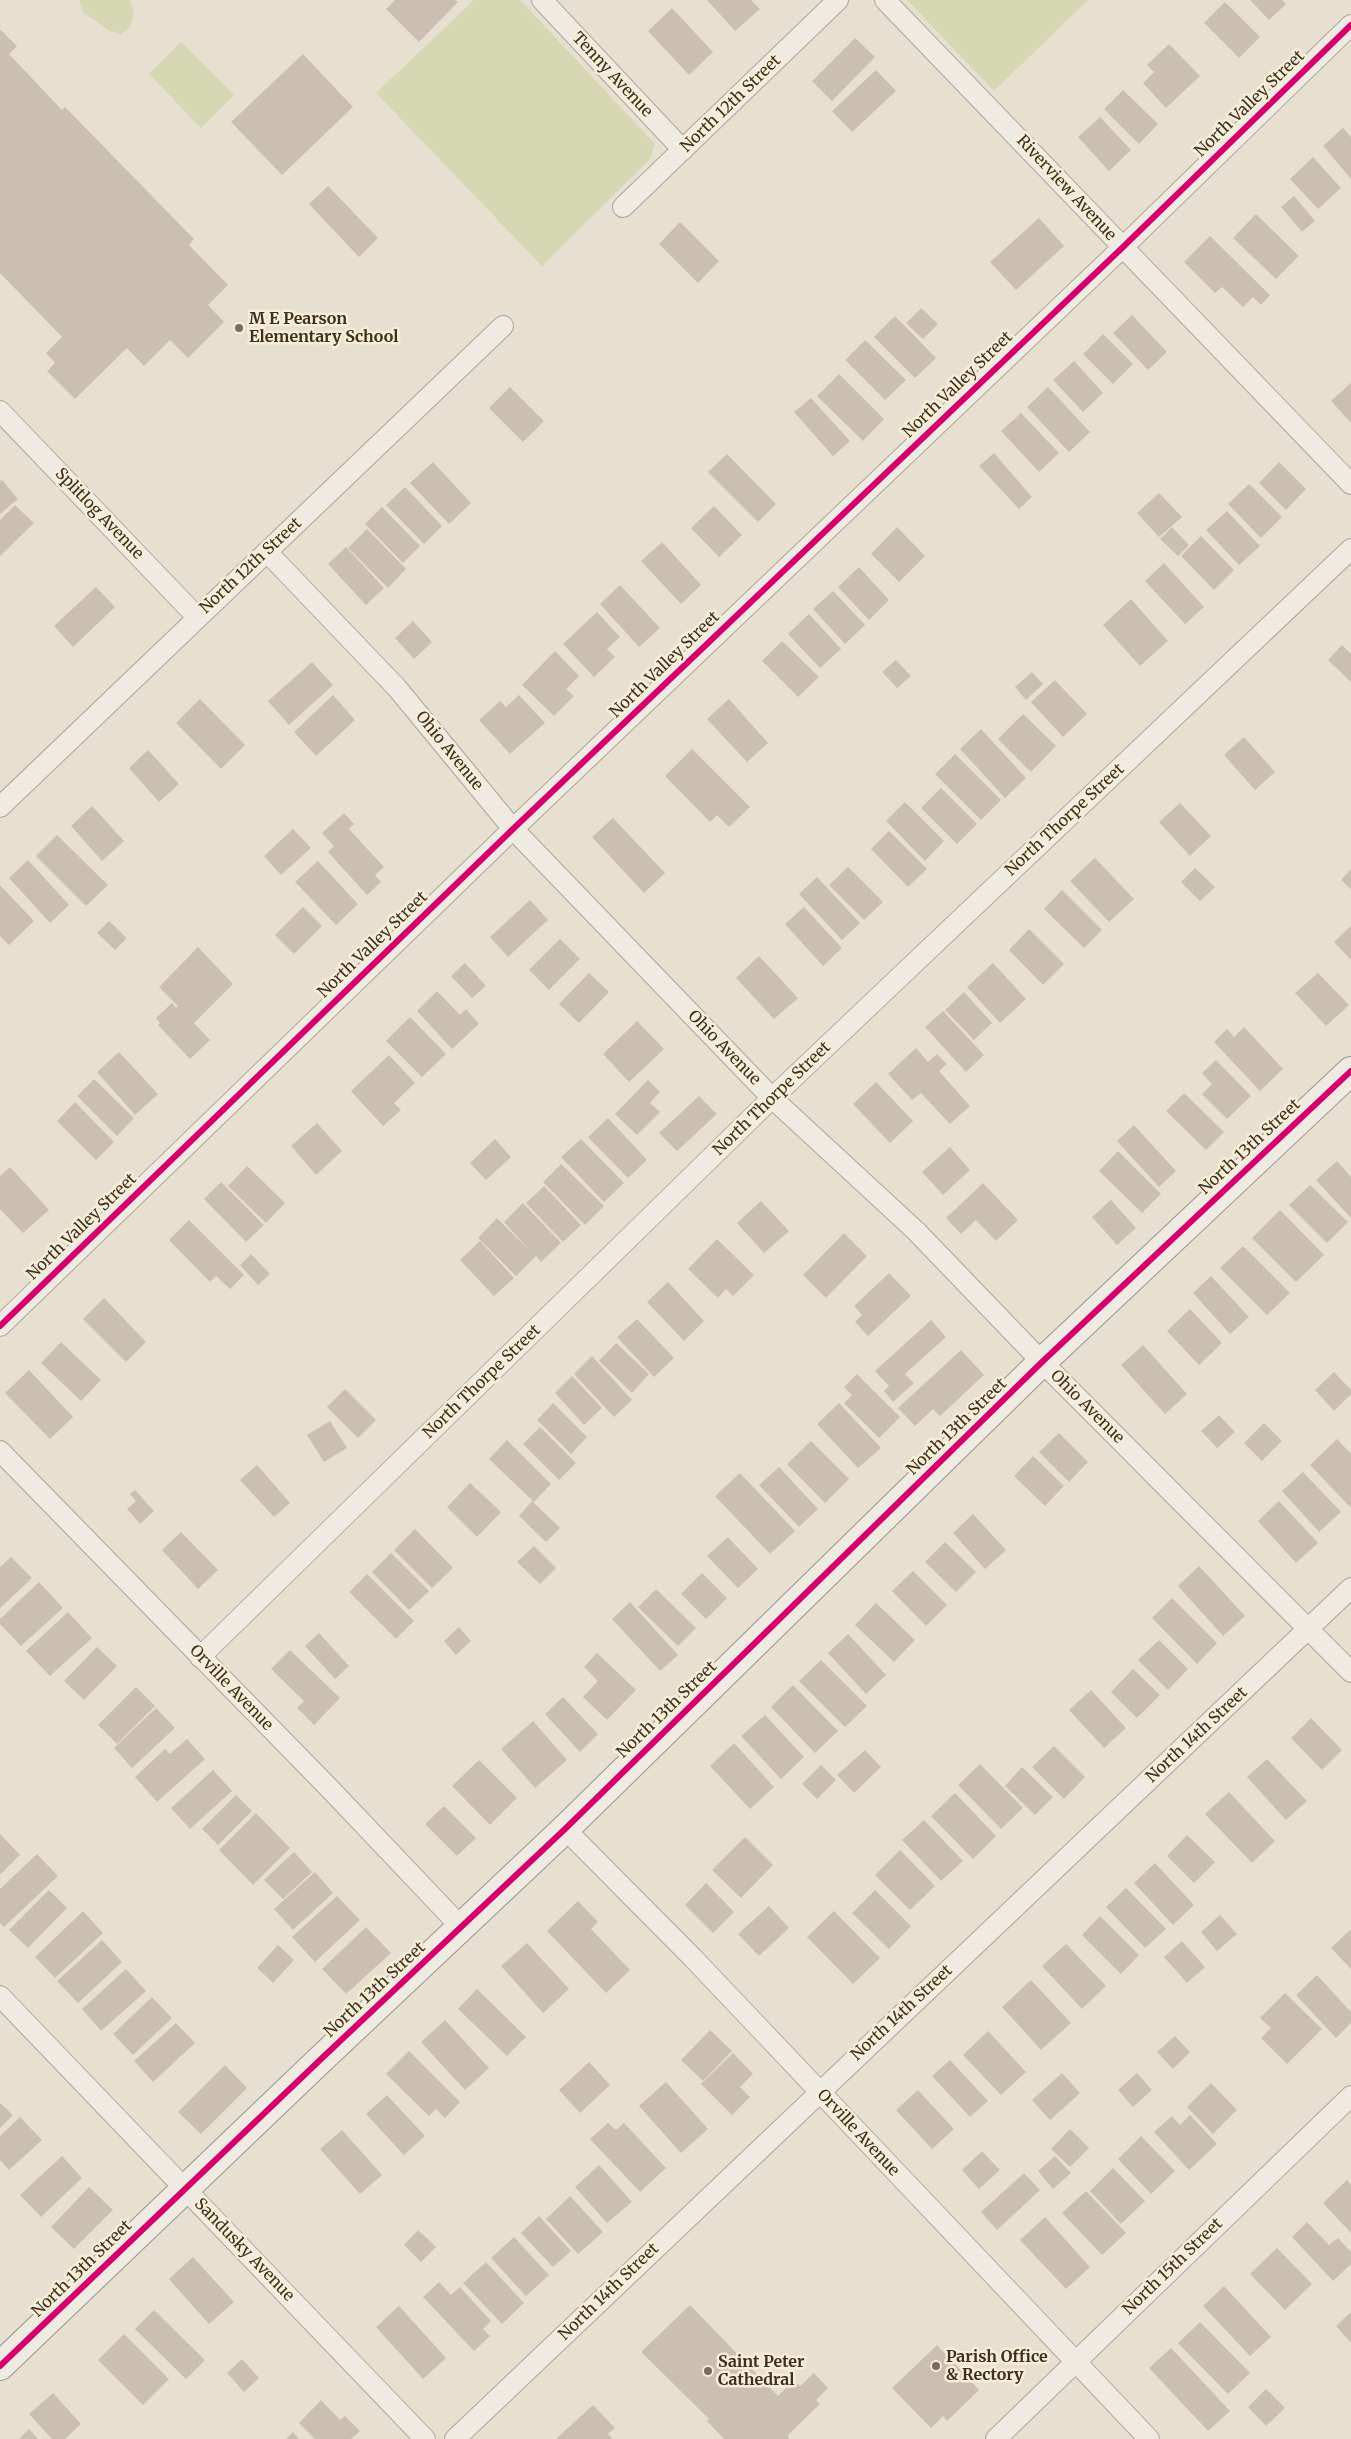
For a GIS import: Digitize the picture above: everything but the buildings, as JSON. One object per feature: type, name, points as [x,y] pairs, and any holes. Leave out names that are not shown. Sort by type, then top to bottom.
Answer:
[{"type":"street","name":"Tenny Avenue","points":[[542,0],[682,150]]},
{"type":"street","name":"North 12th Street","points":[[624,207],[838,0]]},
{"type":"street","name":"Riverview Avenue","points":[[885,0],[1351,484]]},
{"type":"street","name":"North Valley Street","points":[[0,1326],[513,829],[1122,248],[1351,25]]},
{"type":"street","name":"North 12th Street","points":[[0,807],[503,326]]},
{"type":"street","name":"Splitlog Avenue","points":[[0,411],[197,617]]},
{"type":"street","name":"North Thorpe Street","points":[[200,1657],[772,1098],[1351,549]]},
{"type":"street","name":"Ohio Avenue","points":[[267,552],[397,688],[513,829],[772,1098],[916,1231],[1042,1362],[1351,1672]]},
{"type":"street","name":"North 13th Street","points":[[0,2366],[565,1829],[1042,1362],[1351,1071]]},
{"type":"street","name":"Orville Avenue","points":[[0,1451],[462,1928]]},
{"type":"street","name":"North 14th Street","points":[[455,2439],[819,2091],[1310,1629],[1351,1588]]},
{"type":"street","name":"Orville Avenue","points":[[565,1829],[693,1958],[1149,2439]]},
{"type":"street","name":"Sandusky Avenue","points":[[0,1996],[425,2439]]},
{"type":"street","name":"North 15th Street","points":[[996,2439],[1351,2096]]},
{"type":"green space","points":[[79,0],[130,0],[134,13],[130,27],[121,34],[109,31],[83,12]]},
{"type":"green space","points":[[474,0],[520,0],[655,144],[650,159],[542,266],[376,93]]},
{"type":"green space","points":[[907,0],[1088,0],[994,91]]},
{"type":"green space","points":[[181,42],[234,95],[201,128],[149,74]]},
{"type":"cycle path","points":[[0,1326],[513,829],[1122,248],[1351,25]]},
{"type":"cycle path","points":[[0,2366],[565,1829],[1042,1362],[1351,1071]]},
{"type":"place","name":"M E Pearson Elementary School","points":[[239,328]]},
{"type":"place","name":"Parish Office & Rectory","points":[[936,2366]]},
{"type":"place","name":"Saint Peter Cathedral","points":[[708,2371]]}]
